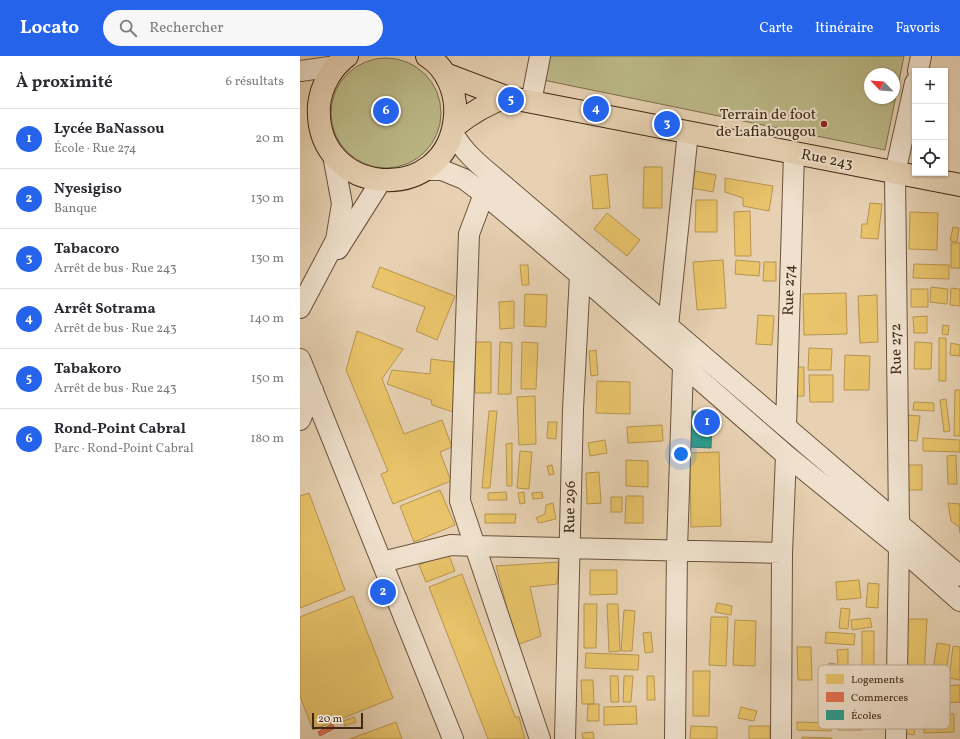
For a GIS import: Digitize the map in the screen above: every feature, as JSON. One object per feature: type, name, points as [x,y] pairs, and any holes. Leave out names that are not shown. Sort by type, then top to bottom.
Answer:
[{"type":"main road","points":[[344,59],[326,80],[320,97],[318,118],[323,138],[333,155],[354,173],[381,181],[404,179],[425,170],[437,160],[446,147],[454,130],[455,102],[453,90],[445,74],[427,56]]},
{"type":"main road","name":"Rue 243","points":[[445,74],[506,96],[531,102],[960,186]]},
{"type":"main road","points":[[454,130],[485,105],[506,96]]},
{"type":"street","points":[[531,102],[540,56]]},
{"type":"street","points":[[919,68],[921,56]]},
{"type":"street","points":[[320,97],[300,72],[344,59]]},
{"type":"street","name":"Rue 272","points":[[899,524],[895,173],[912,96]]},
{"type":"street","points":[[454,130],[468,154],[494,177],[960,576]]},
{"type":"street","points":[[668,326],[688,132]]},
{"type":"street","name":"Rue 274","points":[[786,427],[794,153]]},
{"type":"street","points":[[300,308],[336,240],[342,204],[333,155]]},
{"type":"street","points":[[425,170],[442,170],[464,178],[484,194],[580,275],[786,455],[899,548],[960,601]]},
{"type":"street","points":[[494,177],[484,194],[468,234],[460,501],[540,739]]},
{"type":"street","points":[[300,308],[381,181]]},
{"type":"street","name":"Rue 296","points":[[565,739],[573,409],[580,275]]},
{"type":"street","points":[[675,739],[677,550],[683,366],[694,348]]},
{"type":"street","points":[[300,359],[306,389],[382,562],[453,739]]},
{"type":"street","points":[[300,420],[306,389]]},
{"type":"street","points":[[781,739],[782,553],[786,455]]},
{"type":"street","points":[[382,562],[451,545],[782,553]]},
{"type":"street","points":[[897,665],[899,548]]},
{"type":"street","points":[[896,729],[896,739]]},
{"type":"shaded area","name":"Terrain de foot de Lafiabougou","points":[[548,56],[904,56],[900,76],[900,68],[864,68],[864,104],[894,104],[885,150],[543,80]]},
{"type":"shaded area","points":[[386,58],[407,62],[417,67],[425,74],[432,82],[437,92],[441,113],[437,134],[432,144],[425,152],[417,159],[407,164],[386,168],[365,164],[355,159],[347,152],[340,144],[335,134],[331,113],[335,92],[340,82],[347,74],[355,67],[365,62]]},
{"type":"building: Logements","points":[[644,167],[662,167],[662,208],[643,208]]},
{"type":"building: Logements","points":[[695,171],[716,175],[713,192],[692,188]]},
{"type":"building: Logements","points":[[607,174],[610,208],[593,209],[590,176]]},
{"type":"building: Logements","points":[[725,178],[773,186],[769,211],[743,206],[743,198],[725,192]]},
{"type":"building: Logements","points":[[696,200],[717,200],[717,232],[695,232]]},
{"type":"building: Logements","points":[[870,203],[882,204],[878,239],[861,238],[862,224],[867,224]]},
{"type":"building: Logements","points":[[750,211],[751,256],[735,256],[734,212]]},
{"type":"building: Logements","points":[[910,212],[938,213],[937,250],[909,249]]},
{"type":"building: Logements","points":[[607,213],[640,240],[627,256],[594,229]]},
{"type":"building: Logements","points":[[953,227],[959,228],[957,242],[950,241]]},
{"type":"building: Logements","points":[[951,243],[960,243],[960,268],[951,268]]},
{"type":"building: Logements","points":[[723,260],[726,308],[697,310],[693,262]]},
{"type":"building: Logements","points":[[736,260],[760,262],[759,276],[735,274]]},
{"type":"building: Logements","points":[[764,262],[776,262],[776,281],[763,281]]},
{"type":"building: Logements","points":[[914,264],[949,265],[949,279],[913,278]]},
{"type":"building: Logements","points":[[520,265],[528,265],[529,285],[522,285]]},
{"type":"building: Logements","points":[[380,267],[455,296],[437,340],[416,331],[425,307],[372,287]]},
{"type":"building: Logements","points":[[931,287],[948,289],[947,304],[930,302]]},
{"type":"building: Logements","points":[[951,288],[960,289],[960,306],[950,305]]},
{"type":"building: Logements","points":[[911,289],[928,289],[928,307],[911,307]]},
{"type":"building: Logements","points":[[846,293],[847,334],[804,335],[803,294]]},
{"type":"building: Logements","points":[[525,294],[547,295],[546,327],[524,326]]},
{"type":"building: Logements","points":[[877,295],[878,342],[860,343],[858,296]]},
{"type":"building: Logements","points":[[514,301],[514,328],[500,329],[499,302]]},
{"type":"building: Logements","points":[[758,315],[774,316],[772,345],[756,344]]},
{"type":"building: Logements","points":[[927,316],[927,333],[914,333],[913,317]]},
{"type":"building: Logements","points":[[943,325],[949,326],[948,335],[942,334]]},
{"type":"building: Logements","points":[[357,331],[403,349],[382,379],[404,434],[442,420],[452,447],[440,452],[451,481],[393,504],[381,474],[388,471],[346,370]]},
{"type":"building: Logements","points":[[939,338],[946,338],[946,381],[939,381]]},
{"type":"building: Logements","points":[[475,342],[491,342],[491,393],[475,393]]},
{"type":"building: Logements","points":[[500,342],[512,343],[511,394],[498,394]]},
{"type":"building: Logements","points":[[522,342],[538,343],[536,389],[521,389]]},
{"type":"building: Logements","points":[[915,342],[932,343],[931,369],[914,369]]},
{"type":"building: Logements","points":[[951,343],[960,345],[960,356],[950,355]]},
{"type":"building: Logements","points":[[809,348],[832,349],[831,370],[808,370]]},
{"type":"building: Logements","points":[[596,350],[598,375],[591,376],[589,351]]},
{"type":"building: Logements","points":[[845,355],[870,356],[869,390],[844,390]]},
{"type":"building: Logements","points":[[431,359],[454,362],[453,412],[432,405],[431,400],[387,384],[392,370],[430,374]]},
{"type":"building: Logements","points":[[797,367],[804,367],[804,396],[797,396]]},
{"type":"building: Logements","points":[[809,375],[833,375],[833,402],[810,402]]},
{"type":"building: Logements","points":[[597,381],[630,382],[630,414],[596,413]]},
{"type":"building: Logements","points":[[955,390],[960,390],[960,436],[954,436]]},
{"type":"building: Logements","points":[[535,396],[536,444],[519,445],[517,397]]},
{"type":"building: Logements","points":[[946,399],[950,431],[944,432],[940,400]]},
{"type":"building: Logements","points":[[914,402],[934,403],[934,411],[913,410]]},
{"type":"building: Logements","points":[[489,411],[497,411],[490,488],[482,488]]},
{"type":"building: Logements","points":[[905,415],[920,416],[917,441],[903,440]]},
{"type":"building: Logements","points":[[548,422],[557,422],[556,439],[547,438]]},
{"type":"building: Logements","points":[[662,425],[663,441],[628,443],[627,427]]},
{"type":"building: Logements","points":[[923,438],[960,440],[960,452],[923,451]]},
{"type":"building: Logements","points":[[605,440],[607,453],[590,456],[588,443]]},
{"type":"building: Logements","points":[[512,443],[512,486],[507,486],[506,444]]},
{"type":"building: Logements","points":[[520,451],[532,452],[529,489],[517,488]]},
{"type":"building: Logements","points":[[719,452],[721,526],[691,527],[690,453]]},
{"type":"building: Logements","points":[[956,455],[957,484],[948,484],[947,456]]},
{"type":"building: Logements","points":[[626,460],[648,461],[648,487],[626,486]]},
{"type":"building: Logements","points":[[552,465],[554,474],[549,475],[547,466]]},
{"type":"building: Logements","points":[[908,465],[922,465],[922,490],[908,490]]},
{"type":"building: Logements","points":[[599,472],[601,503],[587,504],[586,473]]},
{"type":"building: Logements","points":[[440,490],[455,525],[414,542],[400,506]]},
{"type":"building: Logements","points":[[506,492],[507,500],[488,500],[488,493]]},
{"type":"building: Logements","points":[[524,492],[525,503],[520,504],[518,493]]},
{"type":"building: Logements","points":[[542,492],[543,498],[533,499],[532,493]]},
{"type":"building: Logements","points":[[309,493],[345,590],[300,608],[300,496]]},
{"type":"building: Logements","points":[[626,496],[643,496],[643,523],[625,523]]},
{"type":"building: Logements","points":[[611,497],[622,497],[622,512],[611,512]]},
{"type":"building: Logements","points":[[553,503],[556,519],[539,523],[536,518],[545,514],[546,505]]},
{"type":"building: Logements","points":[[948,503],[960,504],[960,533],[959,527],[951,521]]},
{"type":"building: Logements","points":[[485,514],[516,514],[515,523],[485,523]]},
{"type":"building: Logements","points":[[448,553],[455,571],[426,582],[419,565]]},
{"type":"building: Logements","points":[[559,562],[557,584],[530,587],[541,636],[517,645],[496,566]]},
{"type":"building: Logements","points":[[590,570],[617,570],[617,594],[590,595]]},
{"type":"building: Logements","points":[[462,574],[515,717],[519,717],[525,739],[488,739],[429,587]]},
{"type":"building: Logements","points":[[859,580],[861,598],[837,600],[836,582]]},
{"type":"building: Logements","points":[[868,583],[879,584],[878,608],[866,607]]},
{"type":"building: Logements","points":[[353,596],[393,698],[313,730],[300,696],[300,617]]},
{"type":"building: Logements","points":[[717,603],[732,606],[731,615],[715,612]]},
{"type":"building: Logements","points":[[584,604],[597,604],[596,648],[584,648]]},
{"type":"building: Logements","points":[[607,604],[618,604],[620,651],[609,652]]},
{"type":"building: Logements","points":[[841,608],[850,609],[848,629],[839,628]]},
{"type":"building: Logements","points":[[624,610],[635,611],[632,651],[621,651]]},
{"type":"building: Logements","points":[[711,617],[728,617],[726,666],[709,665]]},
{"type":"building: Logements","points":[[870,618],[872,627],[852,630],[851,620]]},
{"type":"building: Logements","points":[[907,619],[927,619],[925,665],[905,665]]},
{"type":"building: Logements","points":[[735,620],[756,621],[755,666],[733,665]]},
{"type":"building: Logements","points":[[862,631],[874,631],[874,665],[862,665]]},
{"type":"building: Logements","points":[[651,632],[653,652],[645,653],[643,633]]},
{"type":"building: Logements","points":[[826,632],[855,634],[854,645],[825,643]]},
{"type":"building: Logements","points":[[937,643],[950,645],[947,665],[934,665]]},
{"type":"building: Logements","points":[[953,646],[960,647],[960,680],[950,678]]},
{"type":"building: Logements","points":[[797,647],[811,647],[812,680],[798,680]]},
{"type":"building: Logements","points":[[848,649],[848,665],[838,665],[837,650]]},
{"type":"building: Logements","points":[[586,653],[639,655],[638,670],[585,668]]},
{"type":"building: Logements","points":[[829,663],[836,664],[836,665],[829,665]]},
{"type":"building: Logements","points":[[693,671],[710,671],[709,716],[693,716]]},
{"type":"building: Logements","points":[[610,676],[618,676],[619,702],[611,702]]},
{"type":"building: Logements","points":[[624,676],[633,676],[631,702],[623,702]]},
{"type":"building: Logements","points":[[647,676],[654,676],[655,700],[647,700]]},
{"type":"building: Logements","points":[[581,680],[593,680],[594,704],[582,704]]},
{"type":"building: Logements","points":[[960,685],[960,702],[950,703],[950,686]]},
{"type":"building: Logements","points":[[588,704],[599,704],[599,721],[587,721]]},
{"type":"building: Logements","points":[[636,706],[637,724],[604,725],[604,707]]},
{"type":"building: Logements","points":[[741,707],[757,711],[754,721],[738,718]]},
{"type":"building: Logements","points":[[950,714],[954,714],[954,732],[924,733],[924,729],[950,729]]},
{"type":"building: Logements","points":[[354,717],[356,722],[345,726],[343,721]]},
{"type":"building: Logements","points":[[396,722],[402,739],[350,739]]},
{"type":"building: Logements","points":[[797,722],[818,723],[818,729],[831,729],[831,731],[797,730]]},
{"type":"building: Logements","points":[[691,726],[717,727],[717,739],[690,739]]},
{"type":"building: Logements","points":[[749,726],[770,726],[770,739],[749,739]]},
{"type":"building: Logements","points":[[838,729],[862,729],[862,730]]},
{"type":"building: Logements","points":[[901,729],[915,729],[914,735],[901,733]]},
{"type":"building: Logements","points":[[593,732],[594,739],[583,739],[582,733]]},
{"type":"building: Logements","points":[[802,737],[832,738],[832,739],[802,739]]},
{"type":"building: Commerces","points":[[332,724],[335,728],[320,736],[318,732]]},
{"type":"building: Écoles","points":[[692,411],[712,412],[711,448],[690,447]]},
{"type":"place","name":"Tabakoro","points":[[511,100]]},
{"type":"place","name":"Arrêt Sotrama","points":[[596,109]]},
{"type":"place","name":"Rond-Point Cabral","points":[[386,111]]},
{"type":"place","name":"Tabacoro","points":[[667,124]]},
{"type":"place","name":"Terrain de foot de Lafiabougou","points":[[824,124]]},
{"type":"place","name":"Lycée BaNassou","points":[[707,422]]},
{"type":"place","name":"Nyesigiso","points":[[383,592]]}]
